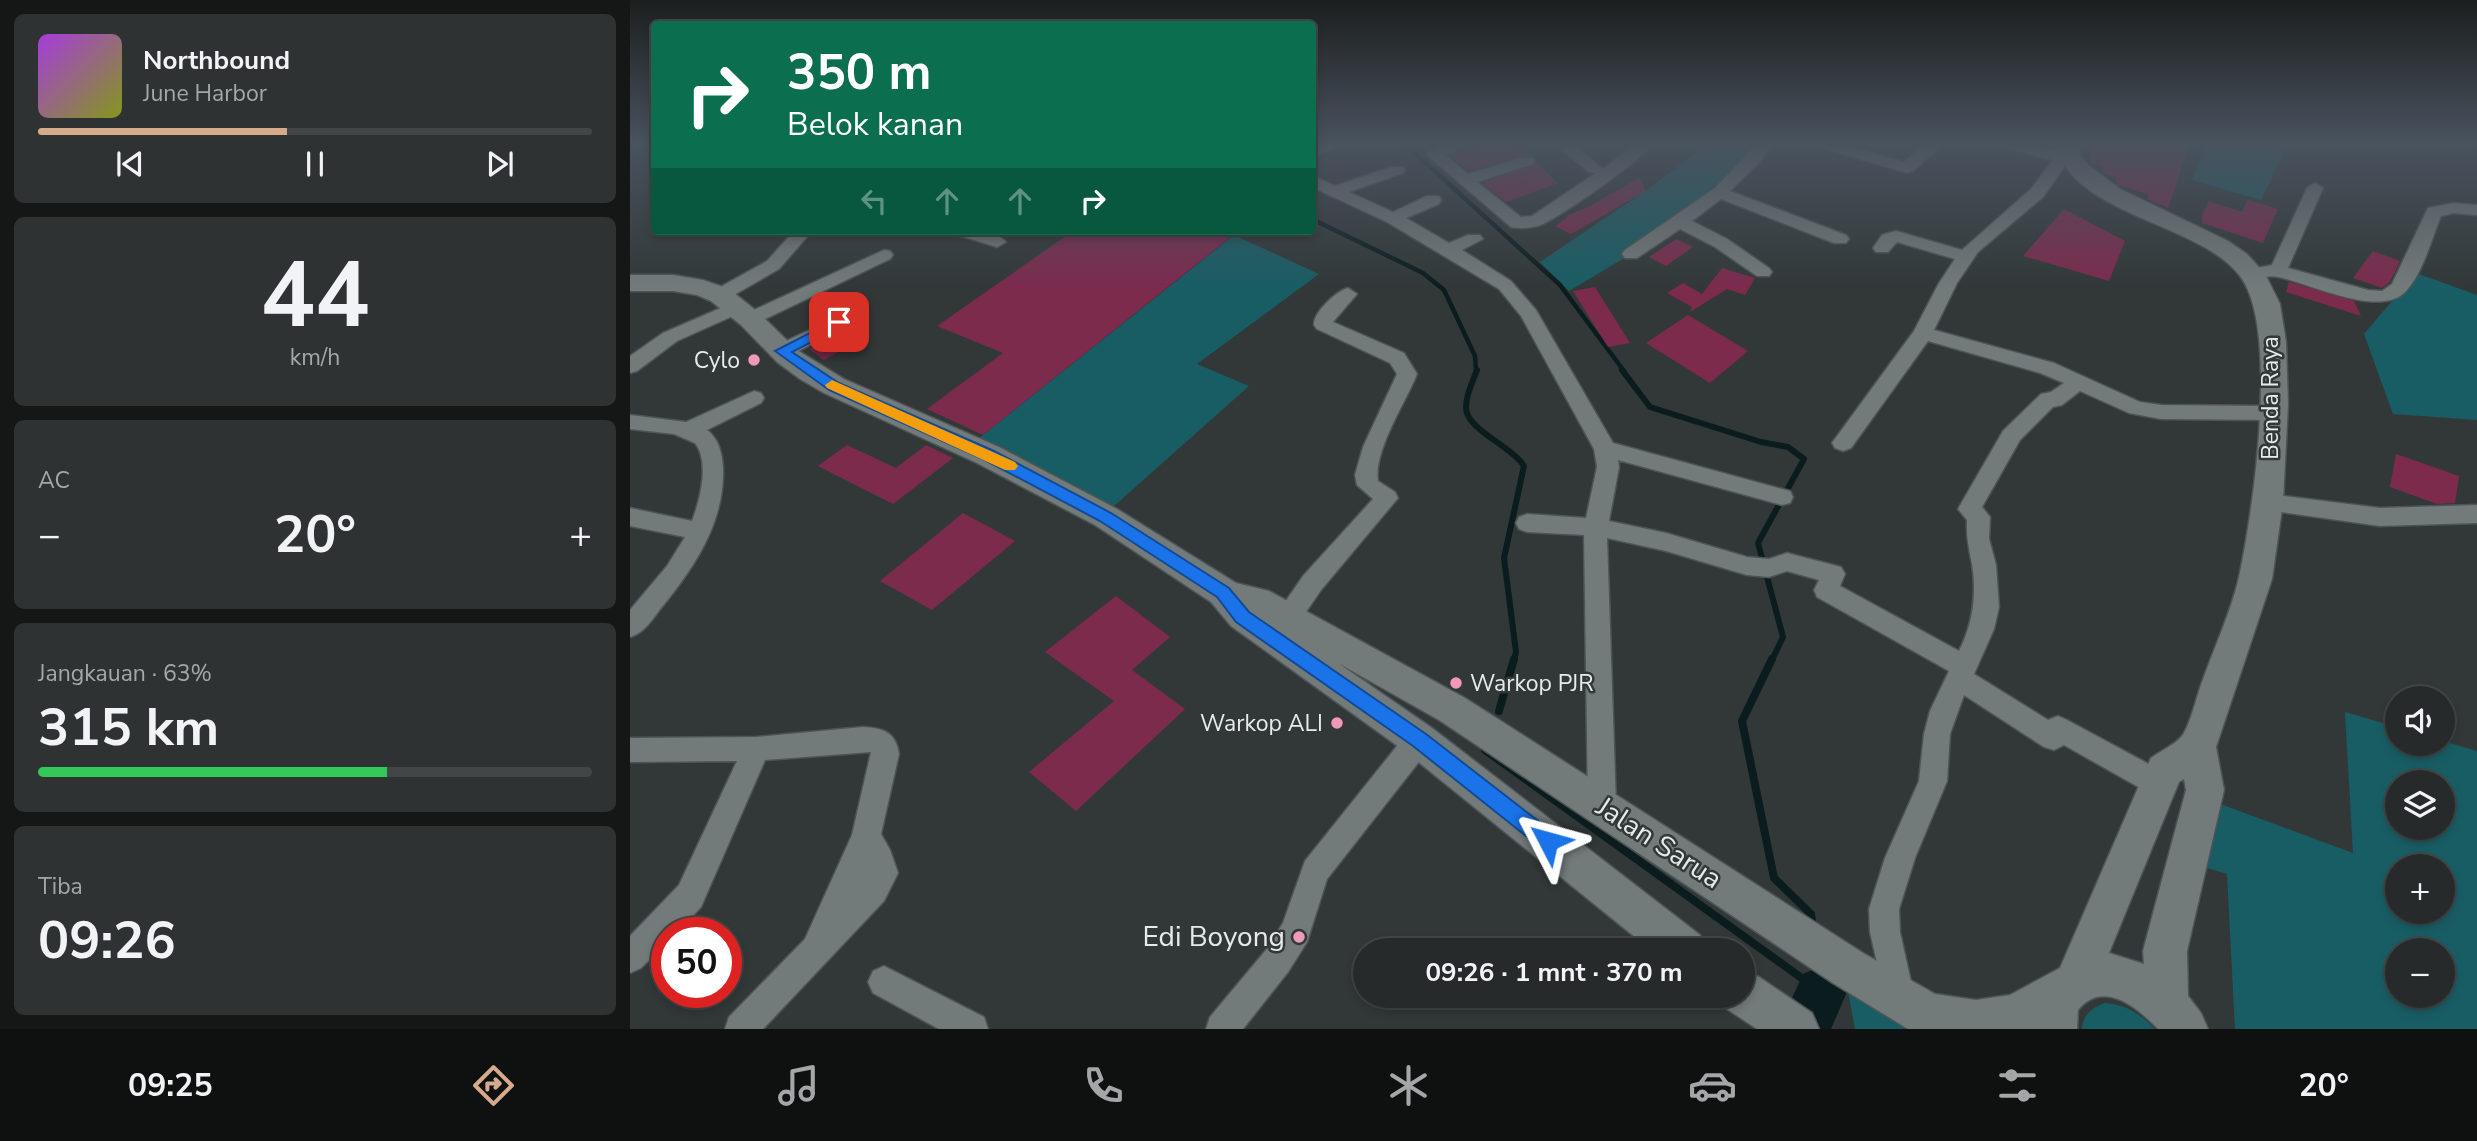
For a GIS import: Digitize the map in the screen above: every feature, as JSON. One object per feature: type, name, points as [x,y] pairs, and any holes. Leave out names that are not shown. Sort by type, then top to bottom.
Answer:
[{"type":"main road","name":"Benda Raya","points":[[2109,192],[2219,246],[2265,272],[2271,329],[2274,369],[2267,502],[2255,579],[2197,747],[2205,790],[2165,951],[2175,1016]]},
{"type":"main road","name":"Jalan Sarua","points":[[630,284],[673,283],[703,288],[735,307],[782,351],[834,386],[988,455],[1095,511],[1223,592],[1242,617],[1281,627],[1452,709],[1848,968],[1929,1016],[1976,1023],[2014,1017],[2064,1000],[2091,975],[2109,975],[2128,980],[2148,990],[2175,1016]]},
{"type":"main road","name":"Jalan Sarua","points":[[1281,627],[1670,938]]},
{"type":"main road","points":[[2064,1000],[2165,770],[2197,747]]},
{"type":"street","points":[[1334,192],[1393,218],[1505,285],[1529,314],[1605,449],[1608,467],[1596,527],[1602,805]]},
{"type":"street","points":[[1480,192],[1517,223],[1526,224],[1536,221],[1581,192]]},
{"type":"street","points":[[1631,254],[1718,192]]},
{"type":"street","points":[[1718,192],[1840,239]]},
{"type":"street","points":[[1843,443],[1923,334],[1948,284],[1966,257],[1981,239],[2000,228],[2038,192]]},
{"type":"street","points":[[2313,192],[2265,272],[2367,296],[2386,297],[2399,288],[2407,276],[2434,212],[2454,208],[2477,210]]},
{"type":"street","points":[[1393,218],[1433,200]]},
{"type":"street","points":[[1679,220],[1721,243],[1763,272]]},
{"type":"street","points":[[735,307],[799,235]]},
{"type":"street","points":[[976,235],[997,242]]},
{"type":"street","points":[[1882,248],[1888,239],[1896,236],[1966,257]]},
{"type":"street","points":[[1448,250],[1474,239]]},
{"type":"street","points":[[630,366],[670,337],[735,307],[884,255]]},
{"type":"street","points":[[1281,627],[1312,583],[1387,498],[1368,485],[1366,475],[1377,439],[1406,374],[1397,358],[1324,326],[1324,320],[1348,294]]},
{"type":"street","points":[[782,351],[839,322]]},
{"type":"street","points":[[1923,334],[2030,362],[2136,408],[2161,412],[2272,413]]},
{"type":"street","points":[[1899,1000],[1885,932],[1884,909],[1900,858],[1933,781],[1937,734],[1943,711],[1982,629],[1987,607],[1984,565],[1977,539],[1979,517],[1969,509],[1980,486],[1998,463],[2011,436],[2048,399],[2055,401],[2071,389],[2075,381]]},
{"type":"street","points":[[688,430],[754,398]]},
{"type":"street","points":[[630,404],[636,423],[688,430],[710,445],[714,477],[700,531],[682,565],[630,627]]},
{"type":"street","points":[[1605,449],[1782,497]]},
{"type":"street","points":[[2267,502],[2380,517],[2477,514]]},
{"type":"street","points":[[630,516],[700,531]]},
{"type":"street","points":[[1527,523],[1596,527],[1666,542],[1758,567],[1787,562],[1833,574],[1826,590],[1962,673],[2054,738],[2058,728],[2159,784]]},
{"type":"street","points":[[630,750],[756,749],[863,739],[877,740],[884,745],[885,754],[866,836],[816,952],[741,1029]]},
{"type":"street","points":[[1222,1029],[1277,961],[1296,931],[1315,871],[1419,740]]},
{"type":"street","points":[[630,957],[690,896],[756,749]]},
{"type":"street","points":[[884,982],[972,1029]]},
{"type":"shaded area","points":[[1644,192],[1712,192],[1631,254],[1569,291],[1540,262]]},
{"type":"shaded area","points":[[2233,192],[2265,192],[2261,200]]},
{"type":"shaded area","points":[[1234,235],[1319,274],[1197,364],[1249,386],[1105,514],[973,443]]},
{"type":"shaded area","points":[[2416,273],[2477,295],[2477,420],[2393,414],[2364,334]]},
{"type":"shaded area","points":[[2345,712],[2385,724],[2385,756],[2455,756],[2455,745],[2477,751],[2477,1029],[2235,1029],[2227,874],[2195,864],[2212,801],[2353,853]]},
{"type":"shaded area","points":[[1847,986],[1924,1029],[1855,1029]]},
{"type":"shaded area","points":[[2105,1003],[2132,1011],[2155,1029],[2082,1029],[2089,1012]]},
{"type":"building","points":[[1494,192],[1533,192],[1506,202]]},
{"type":"building","points":[[1614,192],[1644,192],[1571,234],[1555,226],[1568,217],[1566,216]]},
{"type":"building","points":[[2141,192],[2173,192],[2168,208],[2147,199],[2148,194]]},
{"type":"building","points":[[2248,200],[2278,209],[2263,243],[2202,223],[2202,215],[2209,201],[2242,212]]},
{"type":"building","points":[[2064,209],[2125,241],[2109,281],[2023,256]]},
{"type":"building","points":[[1067,235],[1233,235],[983,435],[927,409],[1003,353],[937,326]]},
{"type":"building","points":[[1676,239],[1693,247],[1666,266],[1649,257]]},
{"type":"building","points":[[2373,251],[2400,261],[2390,282],[2382,288],[2353,278]]},
{"type":"building","points":[[1722,268],[1755,278],[1745,295],[1727,289],[1690,312],[1692,307],[1667,293],[1683,283],[1702,294]]},
{"type":"building","points":[[2289,282],[2354,301],[2361,316],[2286,292]]},
{"type":"building","points":[[1595,287],[1630,343],[1608,347],[1573,291]]},
{"type":"building","points":[[1688,315],[1748,351],[1710,383],[1646,343]]},
{"type":"building","points":[[838,334],[852,344],[824,360],[809,349]]},
{"type":"building","points":[[847,445],[896,468],[926,445],[953,458],[893,504],[818,466]]},
{"type":"building","points":[[2396,454],[2459,476],[2455,503],[2437,504],[2390,487]]},
{"type":"building","points":[[963,513],[1015,541],[932,610],[880,581]]},
{"type":"building","points":[[1116,596],[1170,637],[1132,670],[1185,709],[1076,811],[1029,772],[1114,701],[1045,652]]},
{"type":"waterway","points":[[1458,192],[1560,285],[1624,371]]},
{"type":"waterway","points":[[1316,221],[1423,273],[1444,290],[1475,356],[1476,371]]},
{"type":"waterway","points":[[1477,370],[1467,397],[1467,413],[1477,427],[1511,452],[1524,466],[1504,558],[1516,652],[1514,660]]},
{"type":"waterway","points":[[1622,370],[1650,407],[1761,442],[1788,447],[1804,459],[1758,543],[1783,637],[1772,660]]},
{"type":"waterway","points":[[1499,711],[1514,659]]},
{"type":"waterway","points":[[1772,659],[1742,721],[1774,878],[1811,914],[1813,928]]},
{"type":"waterway","points":[[1485,750],[1821,992],[1818,967]]},
{"type":"waterway","points":[[1804,1029],[1821,992]]},
{"type":"slow traffic","points":[[832,385],[1010,466]]},
{"type":"place","name":"Cylo","points":[[754,360]]},
{"type":"place","name":"Warkop PJR","points":[[1456,683]]},
{"type":"place","name":"Warkop ALI","points":[[1337,723]]},
{"type":"place","name":"Edi Boyong","points":[[1299,937]]},
{"type":"route","points":[[839,322],[782,351],[834,386],[988,455],[1106,517],[1223,592],[1242,617],[1275,637],[1419,740],[1548,841]]}]
